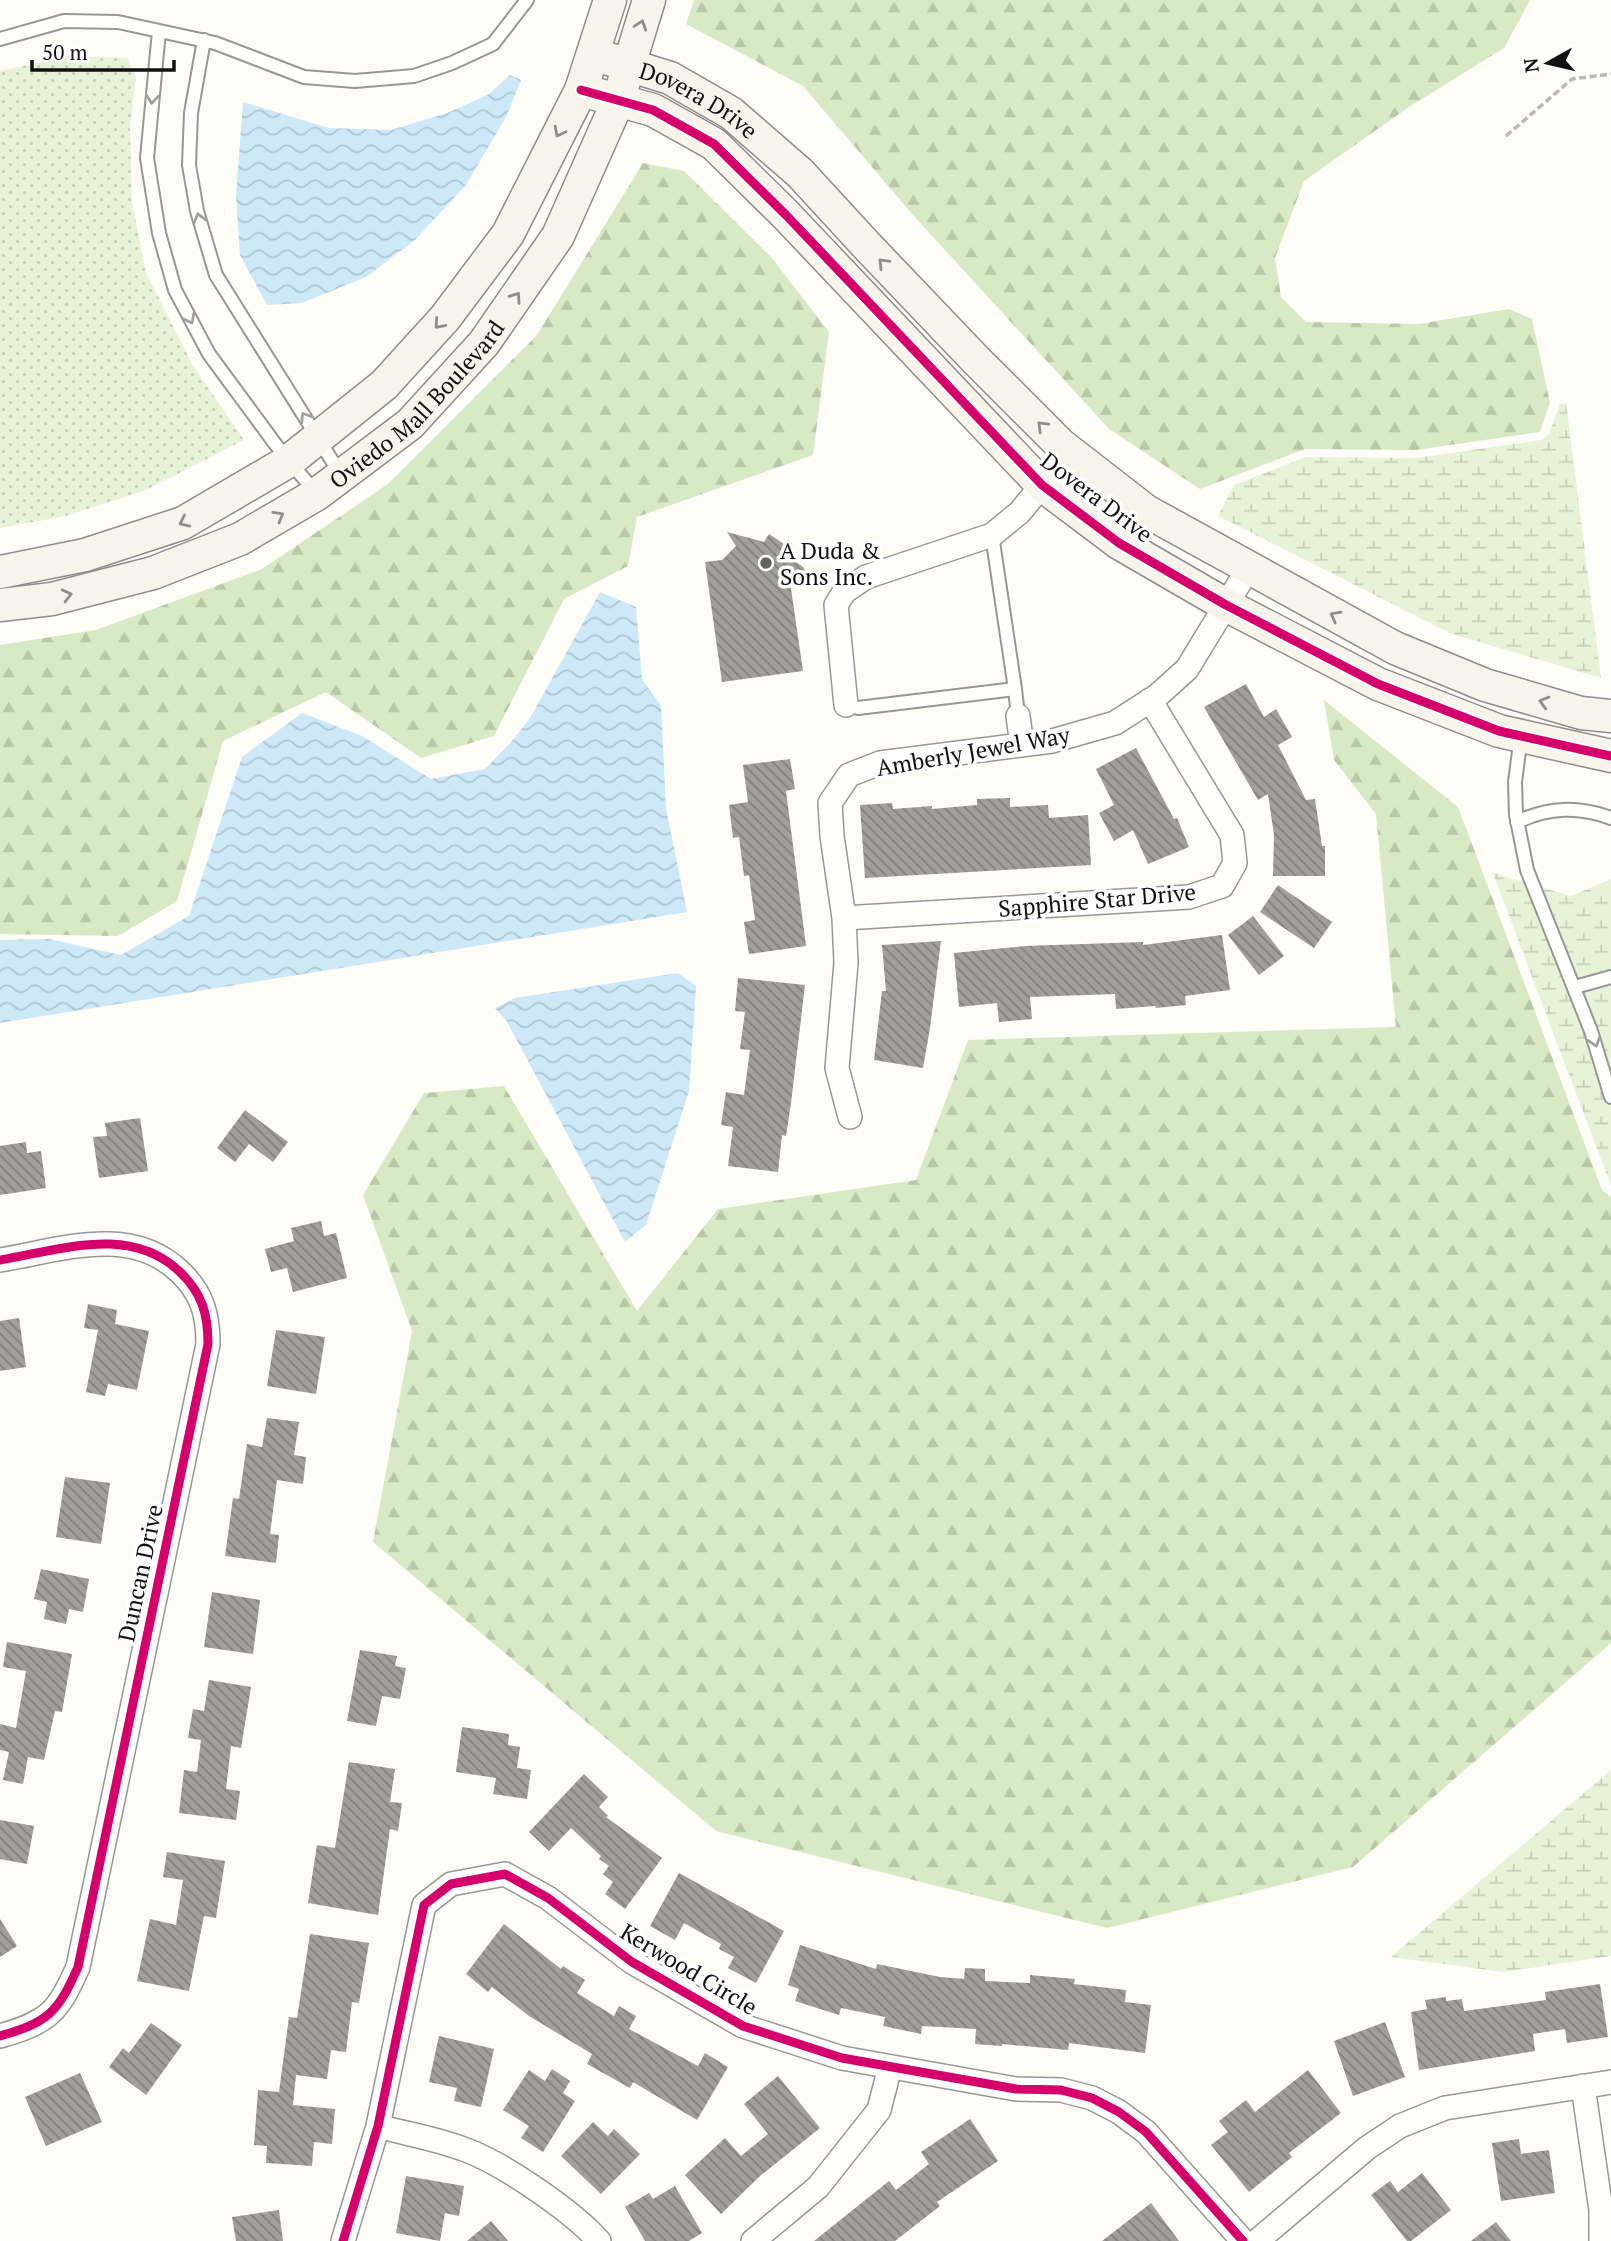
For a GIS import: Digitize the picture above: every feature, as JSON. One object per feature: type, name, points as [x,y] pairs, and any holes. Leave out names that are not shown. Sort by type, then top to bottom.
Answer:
[{"type":"street","name":"Oviedo Mall Boulevard","points":[[0,572],[85,555],[183,523],[289,461],[384,385],[445,318],[508,234],[581,90],[610,0]]},
{"type":"street","name":"Oviedo Mall Boulevard","points":[[0,606],[52,599],[153,573],[240,539],[329,485],[410,424],[484,343],[558,236],[618,100],[649,0]]},
{"type":"street","name":"Dovera Drive","points":[[593,54],[670,78],[731,113],[800,173],[975,359],[1061,445],[1146,511],[1395,649],[1485,685],[1581,713],[1611,716]]},
{"type":"street","name":"Dovera Drive","points":[[581,90],[653,110],[714,144],[786,215],[1042,485],[1119,543],[1226,605],[1378,684],[1499,731],[1611,756]]},
{"type":"street","points":[[846,705],[835,606],[844,592],[866,577],[992,535],[1020,512],[1042,485]]},
{"type":"street","name":"Amberly Jewel Way","points":[[850,1117],[837,1068],[846,963],[844,918],[830,803],[849,775],[880,763],[1052,741],[1115,723],[1150,700],[1186,668],[1248,569]]},
{"type":"street","name":"Sapphire Star Drive","points":[[844,918],[1189,897],[1222,886],[1235,863],[1232,835],[1150,700]]},
{"type":"street","points":[[1018,716],[1023,745]]},
{"type":"street","name":"Duncan Drive","points":[[0,1259],[102,1243],[131,1244],[153,1252],[188,1279],[202,1299],[208,1320],[208,1344],[78,1967],[63,2000],[49,2015],[22,2030],[0,2036]]},
{"type":"street","name":"Kerwood Circle","points":[[343,2241],[377,2126],[424,1905],[451,1884],[505,1874],[548,1898],[632,1962],[743,2026],[842,2058],[1016,2089],[1061,2091],[1092,2098],[1119,2112],[1146,2132],[1243,2241]]},
{"type":"street","points":[[753,2241],[817,2187],[879,2110],[890,2067]]},
{"type":"street","points":[[1257,2241],[1367,2148],[1400,2126],[1445,2108],[1611,2082]]},
{"type":"street","points":[[1583,2086],[1601,2210],[1601,2241]]},
{"type":"street","points":[[377,2126],[466,2150],[506,2170],[587,2227],[599,2241]]},
{"type":"lane","points":[[0,39],[64,21],[118,22],[204,40],[304,77],[355,81],[414,76],[494,44],[527,0]]},
{"type":"lane","points":[[159,31],[146,158],[159,233],[176,290],[209,354],[289,461],[329,485]]},
{"type":"lane","points":[[204,40],[191,113],[189,152],[197,211],[216,275],[318,438],[329,485]]},
{"type":"lane","points":[[992,535],[1018,716]]},
{"type":"lane","points":[[846,705],[859,708],[1015,689]]},
{"type":"lane","points":[[1521,736],[1515,782],[1517,822],[1527,870],[1575,987],[1611,1097]]},
{"type":"lane","points":[[1517,822],[1536,813],[1562,808],[1611,818]]},
{"type":"lane","points":[[1575,987],[1611,977]]},
{"type":"path","points":[[1506,136],[1572,79],[1611,74]]},
{"type":"green space","points":[[694,0],[1530,0],[1504,48],[1409,107],[1304,181],[1275,258],[1281,297],[1306,322],[1419,324],[1509,309],[1532,319],[1550,403],[1540,432],[1416,450],[1305,449],[1200,489],[1109,429],[912,214],[803,86],[686,24]]},
{"type":"green space","points":[[68,56],[127,58],[136,76],[130,127],[132,202],[146,273],[192,364],[244,440],[146,490],[66,516],[0,528],[0,71]]},
{"type":"green space","points":[[643,163],[684,171],[771,257],[829,332],[813,455],[637,517],[628,566],[564,599],[494,736],[421,758],[326,692],[223,741],[177,901],[118,936],[0,934],[0,645],[96,630],[262,569],[388,484],[537,335]]},
{"type":"green space","points":[[1566,403],[1601,678],[1452,634],[1218,516],[1234,485],[1306,457],[1417,458],[1541,440],[1549,434],[1560,404]]},
{"type":"green space","points":[[1324,700],[1458,807],[1602,1190],[1611,1197],[1611,1643],[1353,1867],[1107,1928],[716,1831],[373,1542],[412,1331],[363,1195],[424,1093],[504,1086],[637,1311],[718,1209],[916,1180],[968,1040],[1396,1027],[1376,814],[1334,760]]},
{"type":"green space","points":[[1493,873],[1571,896],[1611,879],[1611,1186]]},
{"type":"green space","points":[[1611,1770],[1611,1956],[1503,1972],[1391,1957]]},
{"type":"water","points":[[510,75],[521,80],[506,117],[466,185],[415,240],[366,277],[302,303],[267,305],[240,255],[236,196],[243,102],[329,128],[391,130],[450,112],[489,94]]},
{"type":"water","points":[[600,592],[636,607],[642,679],[661,706],[666,808],[687,912],[0,1023],[0,940],[49,939],[121,955],[189,916],[242,757],[302,713],[362,736],[431,779],[485,769],[530,718]]},
{"type":"water","points":[[678,973],[696,986],[689,1091],[646,1225],[625,1242],[506,1020],[495,1008],[515,998]]},
{"type":"building","points":[[727,532],[764,542],[769,534],[787,546],[784,553],[803,567],[813,583],[790,582],[803,671],[722,682],[705,562],[722,560],[736,546]]},
{"type":"building","points":[[1246,684],[1264,717],[1276,709],[1292,737],[1278,745],[1306,800],[1315,799],[1322,846],[1325,846],[1325,876],[1273,876],[1274,835],[1268,794],[1258,800],[1204,707]]},
{"type":"building","points":[[1136,748],[1174,819],[1177,818],[1189,847],[1148,864],[1133,830],[1114,841],[1099,813],[1114,805],[1096,769]]},
{"type":"building","points":[[790,759],[795,789],[786,791],[806,946],[749,954],[744,922],[755,920],[749,875],[744,876],[739,837],[733,838],[729,805],[748,802],[743,765]]},
{"type":"building","points":[[1010,798],[1010,807],[1048,805],[1049,818],[1088,815],[1091,865],[865,878],[860,805],[892,803],[893,809],[932,806],[932,809],[977,805],[977,799]]},
{"type":"building","points":[[1278,885],[1332,922],[1314,948],[1260,912]]},
{"type":"building","points":[[1253,916],[1284,956],[1259,975],[1228,935]]},
{"type":"building","points":[[1222,935],[1230,990],[1185,996],[1186,1005],[1116,1009],[1115,994],[1030,997],[1032,1019],[999,1022],[997,1003],[959,1007],[954,953],[1025,946],[1143,942],[1143,945]]},
{"type":"building","points":[[941,941],[923,1068],[874,1060],[882,991],[886,991],[882,945]]},
{"type":"building","points":[[738,978],[805,985],[791,1103],[786,1136],[782,1135],[778,1172],[728,1166],[733,1127],[721,1125],[726,1092],[744,1095],[750,1050],[740,1049],[745,1012],[735,1011]]},
{"type":"building","points":[[245,1110],[288,1142],[273,1162],[249,1144],[235,1162],[217,1148]]},
{"type":"building","points":[[140,1118],[148,1171],[99,1178],[93,1137],[107,1136],[105,1123]]},
{"type":"building","points":[[26,1142],[27,1153],[41,1151],[46,1188],[0,1195],[0,1146]]},
{"type":"building","points":[[321,1221],[324,1236],[336,1233],[347,1278],[293,1292],[287,1268],[271,1272],[265,1249],[294,1241],[291,1228]]},
{"type":"building","points":[[88,1304],[117,1310],[115,1324],[149,1331],[137,1390],[108,1384],[105,1396],[86,1392],[98,1330],[84,1328]]},
{"type":"building","points":[[19,1318],[26,1367],[0,1371],[0,1321]]},
{"type":"building","points":[[276,1330],[325,1337],[316,1394],[267,1386]]},
{"type":"building","points":[[267,1418],[299,1422],[294,1455],[306,1457],[303,1484],[277,1480],[270,1534],[279,1535],[276,1563],[225,1556],[233,1498],[239,1499],[247,1444],[262,1447]]},
{"type":"building","points":[[65,1477],[110,1483],[101,1544],[56,1537]]},
{"type":"building","points":[[41,1569],[89,1579],[83,1612],[69,1609],[66,1624],[44,1619],[47,1602],[34,1599]]},
{"type":"building","points":[[212,1592],[260,1600],[253,1654],[204,1647]]},
{"type":"building","points":[[7,1642],[72,1654],[62,1712],[55,1711],[44,1760],[28,1757],[23,1784],[3,1780],[9,1752],[0,1750],[0,1724],[16,1728],[26,1671],[3,1667]]},
{"type":"building","points":[[360,1650],[397,1656],[395,1666],[406,1668],[400,1699],[382,1696],[376,1726],[347,1721]]},
{"type":"building","points":[[209,1680],[251,1687],[241,1748],[231,1746],[226,1789],[240,1791],[236,1820],[179,1813],[184,1770],[197,1772],[201,1740],[188,1738],[193,1709],[204,1711]]},
{"type":"building","points":[[462,1727],[509,1734],[508,1745],[520,1747],[517,1768],[531,1770],[527,1799],[493,1794],[496,1778],[456,1772]]},
{"type":"building","points":[[349,1762],[395,1769],[390,1802],[402,1803],[398,1831],[390,1829],[378,1915],[308,1903],[317,1845],[335,1848]]},
{"type":"building","points":[[584,1774],[608,1797],[599,1807],[608,1816],[606,1817],[662,1858],[625,1909],[605,1894],[613,1882],[603,1874],[609,1866],[599,1859],[601,1856],[571,1828],[549,1851],[529,1832]]},
{"type":"building","points":[[0,1820],[34,1826],[27,1864],[0,1859]]},
{"type":"building","points":[[167,1852],[225,1861],[216,1918],[204,1916],[189,1991],[137,1981],[150,1919],[176,1925],[183,1880],[163,1877]]},
{"type":"building","points":[[679,1873],[784,1931],[756,1983],[728,1968],[734,1957],[719,1949],[721,1944],[684,1923],[675,1940],[650,1926]]},
{"type":"building","points":[[0,1919],[17,1946],[0,1957]]},
{"type":"building","points":[[504,1924],[561,1969],[563,1966],[585,1980],[577,1993],[614,2016],[619,2006],[636,2016],[629,2029],[698,2066],[705,2053],[728,2067],[697,2120],[633,2082],[630,2088],[587,2064],[592,2054],[529,2016],[492,1987],[488,1992],[466,1974]]},
{"type":"building","points":[[310,1934],[369,1943],[359,2003],[352,2002],[346,2052],[331,2050],[327,2079],[296,2075],[293,2105],[335,2109],[332,2144],[314,2142],[312,2166],[266,2163],[267,2146],[254,2145],[258,2090],[279,2092],[289,2017],[297,2018]]},
{"type":"building","points":[[800,1945],[876,1969],[877,1964],[940,1977],[964,1979],[965,1968],[985,1969],[985,1981],[1030,1983],[1030,1975],[1075,1979],[1074,1984],[1126,1990],[1125,2002],[1151,2005],[1145,2053],[1069,2043],[1068,2050],[975,2044],[976,2029],[922,2026],[921,2034],[883,2026],[885,2017],[841,2008],[839,2015],[795,2001],[799,1989],[788,1985]]},
{"type":"building","points":[[1600,1984],[1608,2037],[1567,2043],[1565,2029],[1533,2034],[1535,2051],[1419,2070],[1411,2012],[1427,2009],[1425,2000],[1446,1997],[1446,2001],[1462,1999],[1464,2011],[1546,2000],[1545,1992]]},
{"type":"building","points":[[1385,2022],[1405,2077],[1353,2096],[1334,2041]]},
{"type":"building","points":[[151,2023],[182,2045],[146,2095],[109,2067],[123,2048],[129,2053]]},
{"type":"building","points":[[439,2036],[494,2049],[481,2107],[454,2101],[457,2088],[429,2082]]},
{"type":"building","points":[[552,2069],[570,2081],[563,2093],[575,2101],[543,2152],[521,2138],[529,2126],[503,2110],[529,2070],[545,2081]]},
{"type":"building","points":[[1308,2070],[1341,2113],[1289,2153],[1292,2157],[1249,2192],[1211,2145],[1228,2132],[1219,2121],[1246,2100],[1255,2112]]},
{"type":"building","points":[[80,2073],[102,2122],[46,2146],[25,2097]]},
{"type":"building","points":[[778,2076],[820,2128],[760,2176],[721,2214],[685,2175],[725,2138],[741,2156],[768,2134],[744,2104]]},
{"type":"building","points":[[970,2119],[998,2161],[937,2202],[940,2206],[895,2241],[814,2241],[889,2181],[896,2190],[929,2164],[921,2152]]},
{"type":"building","points":[[593,2122],[608,2136],[614,2129],[640,2154],[601,2194],[561,2156]]},
{"type":"building","points":[[1519,2139],[1521,2154],[1549,2150],[1555,2193],[1501,2201],[1492,2143]]},
{"type":"building","points":[[1422,2173],[1451,2210],[1411,2241],[1407,2241],[1371,2195],[1390,2181],[1398,2192]]},
{"type":"building","points":[[406,2176],[464,2186],[459,2216],[445,2213],[440,2241],[396,2233]]},
{"type":"building","points":[[675,2186],[702,2233],[689,2241],[645,2241],[625,2207],[649,2193],[653,2199]]},
{"type":"building","points":[[1151,2203],[1179,2241],[1102,2241]]},
{"type":"building","points":[[279,2210],[283,2241],[236,2241],[232,2217]]},
{"type":"building","points":[[491,2221],[508,2241],[467,2241]]},
{"type":"building","points":[[1496,2222],[1511,2241],[1471,2241]]},
{"type":"cycle path","points":[[581,90],[653,110],[714,144],[786,215],[1042,485],[1119,543],[1226,605],[1378,684],[1499,731],[1611,756]]},
{"type":"cycle path","points":[[0,1260],[94,1244],[139,1248],[160,1257],[180,1272],[194,1288],[205,1314],[208,1344],[78,1967],[64,1995],[50,2013],[30,2026],[0,2036]]},
{"type":"cycle path","points":[[343,2241],[378,2126],[424,1905],[451,1884],[505,1874],[548,1898],[632,1962],[743,2026],[842,2058],[1016,2089],[1061,2090],[1092,2098],[1119,2112],[1146,2132],[1243,2241]]},
{"type":"place","name":"A Duda & Sons Inc.","points":[[766,563]]}]
